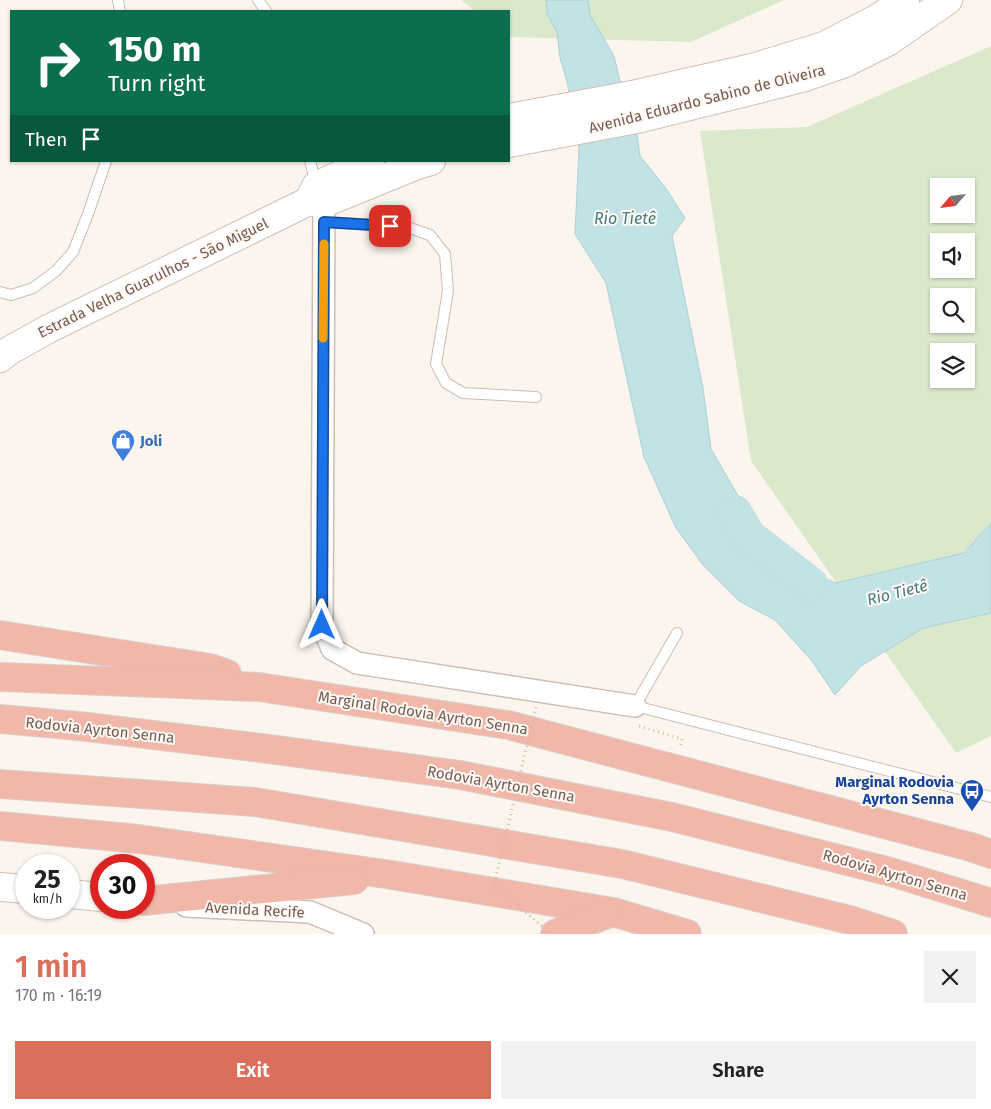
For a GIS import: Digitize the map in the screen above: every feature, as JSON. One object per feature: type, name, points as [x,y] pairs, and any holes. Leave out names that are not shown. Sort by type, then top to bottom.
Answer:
[{"type":"highway","points":[[0,635],[210,668],[259,686]]},
{"type":"highway","points":[[0,676],[259,686]]},
{"type":"highway","name":"Marginal Rodovia Ayrton Senna","points":[[259,686],[508,725],[991,854]]},
{"type":"highway","name":"Rodovia Ayrton Senna","points":[[0,719],[79,726],[260,748],[460,775],[672,817],[891,872],[991,903]]},
{"type":"highway","points":[[0,784],[255,802],[622,864],[850,920],[893,934]]},
{"type":"highway","points":[[0,826],[139,839],[392,875],[612,912],[687,934]]},
{"type":"highway","points":[[155,900],[392,875]]},
{"type":"highway","points":[[555,934],[612,912]]},
{"type":"main road","name":"Avenida Eduardo Sabino de Oliveira","points":[[640,106],[824,46],[878,18],[906,0]]},
{"type":"main road","name":"Avenida Eduardo Sabino de Oliveira","points":[[510,142],[543,125],[802,78],[845,63],[890,41],[948,0]]},
{"type":"main road","name":"Avenida Eduardo Sabino de Oliveira","points":[[510,118],[543,125]]},
{"type":"main road","points":[[317,195],[368,162]]},
{"type":"main road","points":[[317,195],[427,162]]},
{"type":"main road","name":"Estrada Velha Guarulhos - São Miguel","points":[[0,358],[7,352],[48,329],[317,195]]},
{"type":"main road","points":[[0,887],[15,888]]},
{"type":"street","points":[[317,195],[322,625],[332,649],[357,663],[635,706]]},
{"type":"street","name":"Avenida Recife","points":[[155,902],[192,907],[310,912],[364,934]]},
{"type":"lane","points":[[0,292],[12,295],[33,288],[56,271],[72,252],[88,214],[106,162]]},
{"type":"lane","points":[[317,195],[430,235],[445,254],[448,291],[436,364],[446,383],[463,393],[536,397]]},
{"type":"lane","points":[[677,632],[635,706],[991,797]]},
{"type":"path","points":[[536,707],[494,885],[550,934]]},
{"type":"green space","points":[[461,0],[784,0],[691,42],[510,37],[510,10],[474,10]]},
{"type":"green space","points":[[991,46],[991,736],[956,753],[751,461],[700,131],[807,127]]},
{"type":"water","name":"Rio Tietê","points":[[546,0],[588,0],[590,15],[614,56],[637,135],[640,156],[665,187],[685,218],[672,236],[703,388],[711,449],[744,506],[766,551],[792,565],[836,583],[964,553],[991,523],[991,613],[923,628],[861,666],[835,695],[812,661],[775,620],[739,601],[703,565],[676,528],[644,457],[606,283],[575,234],[579,148],[567,81],[560,58],[557,32],[547,14]]},
{"type":"waterway","name":"Rio Tietê","points":[[735,512],[749,536],[811,584]]},
{"type":"slow traffic","points":[[323,338],[324,244]]},
{"type":"place","name":"Joli","points":[[123,462]]},
{"type":"place","name":"Marginal Rodovia Ayrton Senna","points":[[972,812]]},
{"type":"route","points":[[322,625],[324,222],[390,226]]}]
